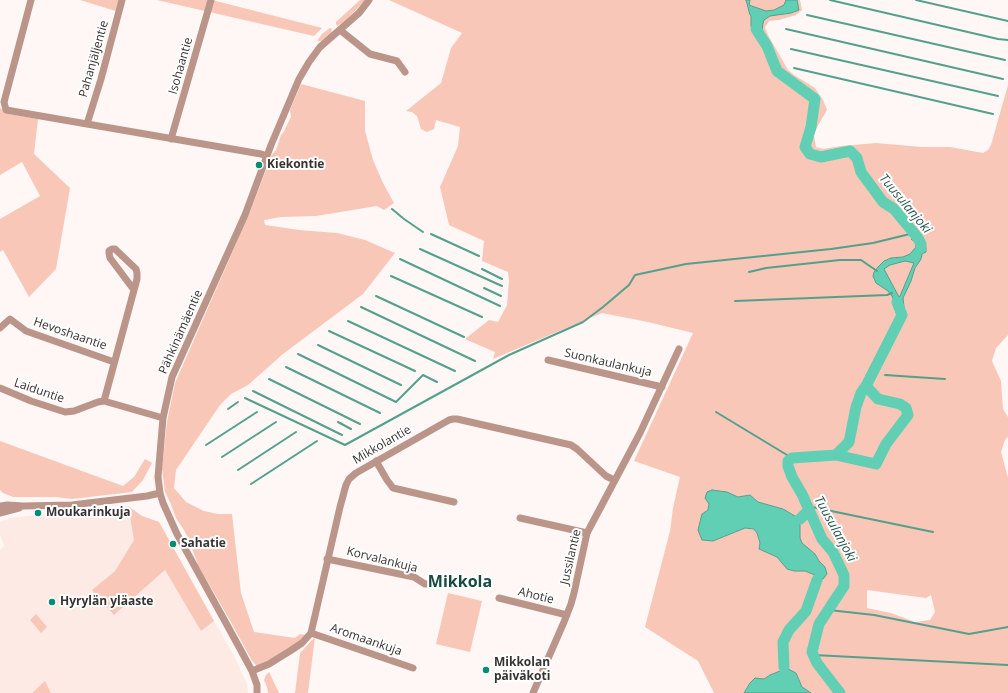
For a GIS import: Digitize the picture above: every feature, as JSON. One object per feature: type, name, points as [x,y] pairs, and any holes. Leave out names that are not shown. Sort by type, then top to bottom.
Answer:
[{"type":"street","points":[[31,0],[4,102],[6,110],[267,156]]},
{"type":"street","name":"Pahanjäljentie","points":[[87,124],[122,0]]},
{"type":"street","name":"Isohaantie","points":[[171,139],[211,0]]},
{"type":"street","name":"Pähkinämäentie","points":[[257,693],[257,685],[252,671],[177,534],[160,493],[158,477],[163,418],[172,377],[245,215],[267,156],[299,79],[320,47],[359,13],[369,0]]},
{"type":"street","points":[[340,30],[370,54],[397,61],[405,72]]},
{"type":"street","points":[[134,290],[110,258],[108,253],[112,249],[115,249],[136,269],[137,273],[134,290],[104,401],[163,418]]},
{"type":"street","name":"Hevoshaantie","points":[[0,328],[10,319],[26,331],[114,362]]},
{"type":"street","name":"Jussilantie","points":[[533,693],[567,615],[574,593],[587,533],[640,433],[679,349]]},
{"type":"street","name":"Suonkaulankuja","points":[[548,360],[662,387]]},
{"type":"street","name":"Laiduntie","points":[[0,388],[31,401],[64,412],[74,411],[104,401]]},
{"type":"street","name":"Mikkolantie","points":[[310,633],[346,485],[349,479],[376,461],[449,420],[453,419],[571,445],[606,476],[614,480]]},
{"type":"street","points":[[376,461],[393,488],[454,502]]},
{"type":"street","points":[[0,506],[86,504],[160,493]]},
{"type":"street","points":[[0,513],[23,506]]},
{"type":"street","points":[[520,518],[587,533]]},
{"type":"street","name":"Korvalankuja","points":[[328,559],[414,578],[425,584],[431,584]]},
{"type":"street","name":"Ahotie","points":[[499,598],[567,615]]},
{"type":"street","points":[[252,671],[269,664],[290,651],[302,643],[310,633]]},
{"type":"street","name":"Aromaankuja","points":[[310,633],[414,668]]},
{"type":"shaded area","points":[[80,0],[122,0],[119,12]]},
{"type":"shaded area","points":[[157,0],[212,0],[322,28],[314,36]]},
{"type":"shaded area","points":[[360,0],[365,0],[353,13],[337,26],[336,22]]},
{"type":"shaded area","points":[[389,0],[800,0],[802,10],[796,15],[769,21],[765,27],[788,70],[815,88],[823,100],[827,110],[814,135],[816,147],[823,149],[876,143],[922,147],[950,147],[983,153],[988,150],[991,145],[1008,85],[1008,335],[996,348],[992,361],[1001,381],[1003,409],[1008,417],[1008,437],[1005,440],[1001,452],[1008,478],[1008,693],[811,693],[802,687],[796,673],[780,671],[764,679],[750,683],[744,693],[714,693],[698,661],[645,627],[670,531],[673,508],[680,477],[634,461],[693,333],[602,313],[493,359],[495,352],[465,339],[489,320],[498,322],[507,305],[509,280],[508,272],[482,261],[484,241],[449,225],[440,187],[458,146],[460,127],[436,120],[434,129],[427,132],[421,129],[417,116],[412,112],[406,111],[441,83],[451,48],[462,33]],"holes":[[[727,492],[738,497],[750,495],[758,502],[783,509],[800,519],[800,538],[802,544],[815,554],[825,567],[815,575],[805,571],[794,571],[787,569],[777,557],[759,549],[760,543],[754,529],[745,528],[713,541],[702,514],[708,510],[709,504]],[[867,590],[926,598],[931,595],[935,612],[930,620],[915,622],[891,613],[867,608]]]},
{"type":"shaded area","points":[[746,0],[750,0],[749,5],[766,11],[774,10],[784,5],[786,0],[797,0],[799,10],[791,13],[770,16],[764,20],[762,31],[766,41],[763,42],[753,32],[751,26],[751,16]]},
{"type":"shaded area","points":[[330,28],[332,30],[331,33],[321,41],[317,41],[322,34]]},
{"type":"shaded area","points":[[301,84],[365,101],[365,131],[373,160],[394,203],[384,210],[377,206],[316,216],[281,217],[264,220],[265,225],[299,230],[337,233],[365,240],[395,253],[363,294],[283,354],[248,385],[231,394],[220,405],[176,470],[174,488],[186,502],[204,511],[218,514],[232,514],[241,593],[254,632],[295,638],[300,634],[306,635],[300,641],[268,662],[257,666],[252,661],[198,565],[189,540],[176,518],[165,492],[162,469],[167,422],[175,383],[250,212],[272,154],[276,150],[281,135],[291,117],[290,110]]},
{"type":"shaded area","points":[[0,108],[9,114],[38,119],[34,154],[70,188],[56,269],[29,297],[3,250],[0,252],[0,219],[40,196],[22,162],[0,175]]},
{"type":"shaded area","points":[[919,234],[926,248],[926,252],[922,254],[921,259],[915,268],[903,298],[905,316],[897,317],[892,296],[888,291],[876,283],[873,276],[874,272],[884,261],[910,254],[916,247],[915,242],[911,239]],"holes":[[[905,261],[914,263],[900,296],[899,297],[884,269],[890,265]]]},
{"type":"shaded area","points":[[0,441],[123,486],[134,477],[145,459],[152,463],[143,480],[132,492],[72,499],[55,497],[13,497],[3,493],[0,490]]},
{"type":"shaded area","points":[[712,490],[727,492],[738,497],[750,495],[758,502],[783,509],[800,519],[800,538],[802,543],[815,554],[825,567],[827,574],[823,579],[817,580],[815,575],[805,571],[794,571],[787,569],[777,557],[759,549],[760,543],[754,529],[745,528],[713,541],[702,540],[698,530],[702,514],[708,510],[709,504],[705,498],[707,492]]},
{"type":"shaded area","name":"Hyrylän yläaste","points":[[128,506],[134,540],[115,571],[92,590],[115,614],[165,570],[201,631],[214,621],[234,656],[247,684],[248,693],[51,693],[45,681],[32,693],[0,693],[0,550],[4,546],[0,534],[0,522],[10,518]]},
{"type":"shaded area","points":[[128,506],[142,516],[159,522],[214,621],[201,631],[165,570],[114,615],[92,590],[115,571],[134,540]]},
{"type":"shaded area","points":[[448,593],[482,601],[470,652],[436,644]]},
{"type":"shaded area","points":[[36,614],[47,627],[41,633],[30,620]]},
{"type":"shaded area","points":[[315,637],[308,693],[295,693],[300,653]]},
{"type":"shaded area","points":[[784,667],[796,673],[802,687],[811,693],[744,693],[755,678],[764,679],[780,671]]},
{"type":"shaded area","points":[[269,672],[279,693],[268,693],[264,680]]},
{"type":"shaded area","points":[[45,681],[51,693],[32,693]]},
{"type":"waterway","points":[[830,0],[998,39],[1008,40]]},
{"type":"waterway","points":[[916,0],[1008,21]]},
{"type":"waterway","points":[[807,15],[1005,60]]},
{"type":"waterway","name":"Tuusulanjoki","points":[[756,29],[767,46],[777,71],[815,99],[811,127],[805,147],[810,154],[821,157],[850,151],[857,158],[861,172],[883,202],[894,209],[918,238],[921,248]]},
{"type":"waterway","points":[[786,29],[1003,79]]},
{"type":"waterway","points":[[791,49],[998,96]]},
{"type":"waterway","points":[[794,68],[993,114]]},
{"type":"waterway","points":[[392,209],[423,232]]},
{"type":"waterway","points":[[245,398],[345,445],[509,355],[583,322],[629,285],[635,275],[686,264],[831,249],[873,243],[914,233]]},
{"type":"waterway","points":[[431,234],[479,256]]},
{"type":"waterway","points":[[420,249],[502,286]]},
{"type":"waterway","points":[[400,259],[500,306]]},
{"type":"waterway","points":[[749,272],[766,268],[840,260],[861,260],[877,271]]},
{"type":"waterway","points":[[482,269],[502,279]]},
{"type":"waterway","points":[[391,276],[482,317]]},
{"type":"waterway","points":[[484,288],[501,296]]},
{"type":"waterway","points":[[735,301],[887,295],[892,293]]},
{"type":"waterway","points":[[376,296],[464,337]]},
{"type":"waterway","name":"Tuusulanjoki","points":[[840,693],[817,663],[812,652],[819,624],[844,586],[844,575],[833,552],[822,539],[802,494],[792,477],[788,466],[788,461],[792,458],[836,455],[849,442],[856,407],[861,393],[902,315],[897,302]]},
{"type":"waterway","points":[[361,307],[475,361]]},
{"type":"waterway","points":[[348,321],[455,371]]},
{"type":"waterway","points":[[329,331],[415,371]]},
{"type":"waterway","points":[[318,345],[401,385]]},
{"type":"waterway","points":[[298,354],[396,402],[423,375],[437,382]]},
{"type":"waterway","points":[[286,367],[380,413]]},
{"type":"waterway","points":[[885,375],[945,379]]},
{"type":"waterway","points":[[269,379],[360,424]]},
{"type":"waterway","name":"Tuusulanjoki","points":[[836,455],[876,464],[886,444],[908,415],[906,408],[900,404],[878,399],[866,386]]},
{"type":"waterway","points":[[253,391],[342,435]]},
{"type":"waterway","points":[[228,409],[238,402]]},
{"type":"waterway","points":[[206,445],[257,412]]},
{"type":"waterway","points":[[716,412],[792,458]]},
{"type":"waterway","points":[[222,457],[276,422]]},
{"type":"waterway","points":[[338,422],[351,429]]},
{"type":"waterway","points":[[238,470],[296,432]]},
{"type":"waterway","points":[[251,484],[317,441]]},
{"type":"waterway","points":[[807,506],[933,532]]},
{"type":"waterway","points":[[800,519],[809,510]]},
{"type":"waterway","points":[[784,667],[783,642],[789,630],[806,611],[817,580]]},
{"type":"waterway","points":[[829,610],[874,615],[969,634],[1008,627]]},
{"type":"waterway","points":[[814,655],[1008,665]]},
{"type":"place","name":"Kiekontie","points":[[259,165]]},
{"type":"place","name":"Moukarinkuja","points":[[38,513]]},
{"type":"place","name":"Sahatie","points":[[173,544]]},
{"type":"place","name":"Hyrylän yläaste","points":[[52,602]]},
{"type":"place","name":"Mikkolan päiväkoti","points":[[486,670]]},
{"type":"district","name":"Mikkola","points":[[460,582]]}]
